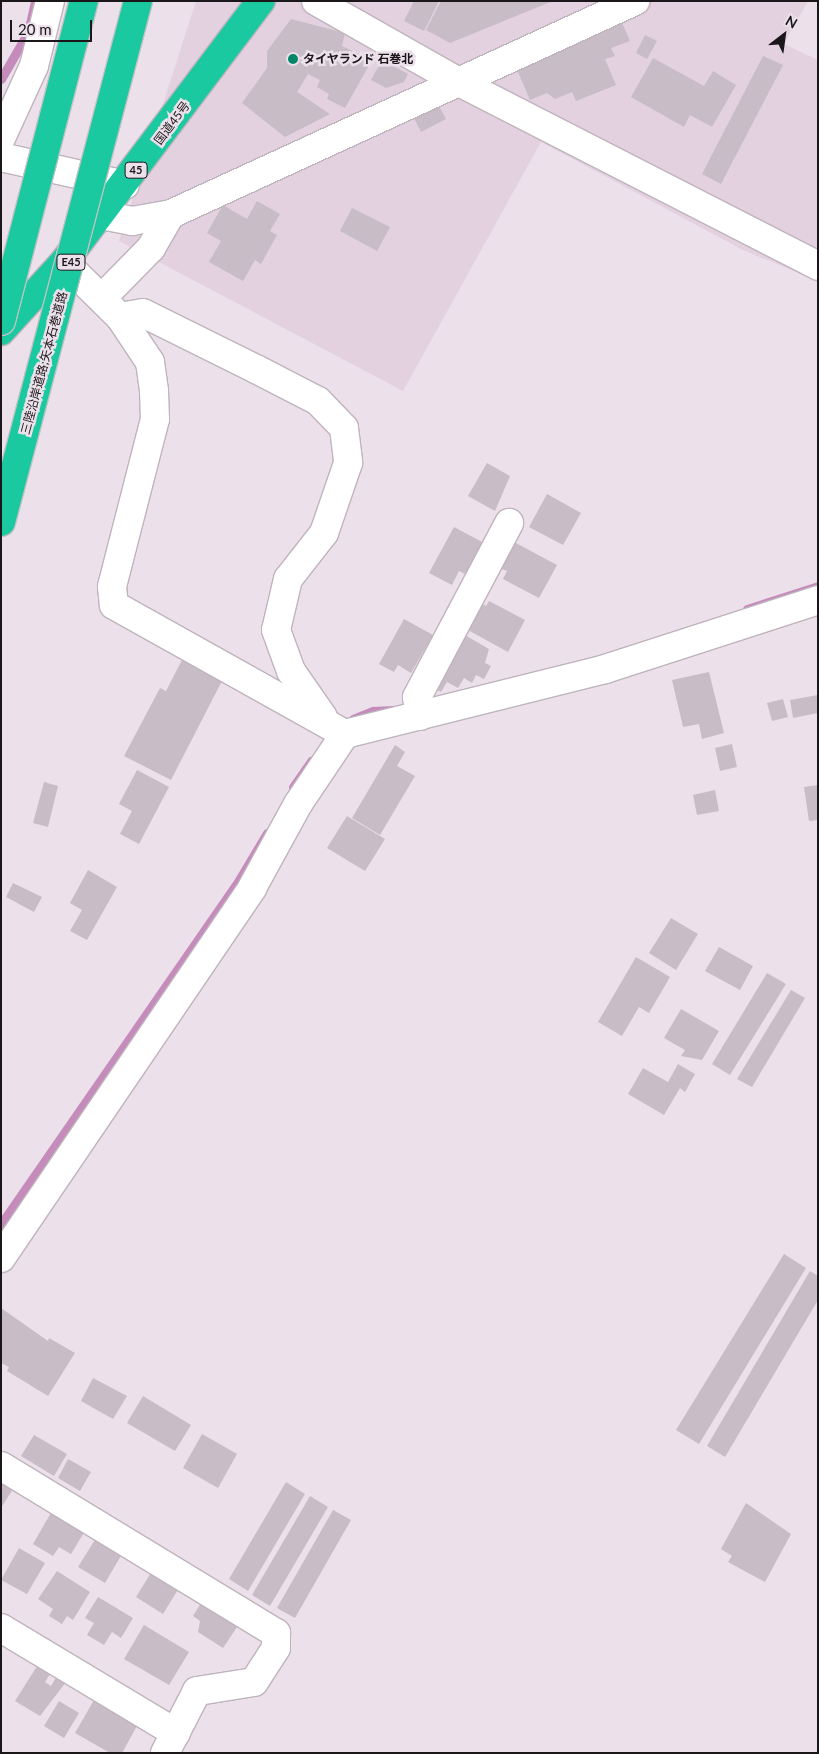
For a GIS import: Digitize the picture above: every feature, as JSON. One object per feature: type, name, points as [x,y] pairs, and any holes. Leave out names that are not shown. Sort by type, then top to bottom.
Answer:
[{"type":"highway","points":[[3,322],[84,1]]},
{"type":"highway","name":"三陸沿岸道路;矢本石巻道路","points":[[1,522],[138,1]]},
{"type":"highway","name":"国道45号","points":[[3,322],[64,262],[124,185],[256,3]]},
{"type":"street","points":[[1,138],[34,66],[50,1]]},
{"type":"street","points":[[316,1],[457,82],[818,266]]},
{"type":"street","points":[[101,215],[132,221],[171,214],[635,1]]},
{"type":"street","points":[[1,157],[124,185]]},
{"type":"street","points":[[112,307],[171,214]]},
{"type":"street","points":[[64,262],[112,307],[150,362],[155,419],[112,587],[114,605],[335,728],[420,716],[605,669],[818,600]]},
{"type":"street","points":[[112,307],[143,313],[318,401],[344,428],[348,463],[342,481],[324,533],[288,579],[276,630],[291,671],[335,728]]},
{"type":"street","points":[[420,716],[417,697],[509,523]]},
{"type":"street","points":[[1,1258],[252,888],[298,804],[335,728]]},
{"type":"street","points":[[1,1466],[276,1633],[276,1648],[254,1682],[197,1691],[170,1743],[1,1628]]},
{"type":"shaded area","points":[[196,1],[808,1],[784,44],[818,60],[818,281],[743,250],[541,142],[403,391],[119,241]]},
{"type":"building","points":[[414,1],[439,1],[424,31],[404,21]]},
{"type":"building","points":[[441,1],[553,1],[450,43],[426,30]]},
{"type":"building","points":[[619,16],[630,41],[611,48],[615,56],[605,59],[616,85],[576,101],[572,92],[555,99],[547,93],[530,100],[513,60]]},
{"type":"building","points":[[291,19],[345,33],[342,46],[372,60],[345,108],[327,99],[329,94],[317,87],[320,80],[308,74],[297,92],[330,114],[285,137],[242,103],[267,68],[267,51]]},
{"type":"building","points":[[645,35],[657,41],[647,59],[636,53]]},
{"type":"building","points":[[763,56],[783,65],[721,184],[702,174]]},
{"type":"building","points":[[653,58],[704,86],[713,71],[736,85],[712,127],[690,115],[684,127],[631,97]]},
{"type":"building","points":[[382,60],[408,74],[404,82],[386,88],[371,80]]},
{"type":"building","points":[[438,104],[446,119],[421,132],[413,116]]},
{"type":"building","points":[[257,201],[280,214],[270,231],[277,235],[261,264],[255,260],[243,281],[209,262],[221,241],[207,233],[223,205],[247,219]]},
{"type":"building","points":[[352,208],[390,227],[377,251],[340,231]]},
{"type":"building","points":[[487,463],[510,476],[495,511],[468,496]]},
{"type":"building","points":[[547,494],[581,513],[563,545],[529,527]]},
{"type":"building","points":[[454,527],[484,543],[467,575],[459,571],[452,585],[429,573]]},
{"type":"building","points":[[514,542],[557,565],[539,598],[503,579],[507,571],[499,568]]},
{"type":"building","points":[[489,601],[525,620],[508,652],[466,629],[481,603],[486,606]]},
{"type":"building","points":[[404,619],[433,635],[411,673],[398,665],[394,672],[379,664]]},
{"type":"building","points":[[463,634],[489,649],[485,663],[491,666],[484,679],[476,675],[472,683],[464,678],[458,688],[447,682],[441,692],[432,687]]},
{"type":"building","points":[[183,658],[223,679],[171,780],[124,756],[160,688],[166,691]]},
{"type":"building","points":[[709,672],[724,733],[702,739],[699,724],[683,727],[672,680]]},
{"type":"building","points":[[818,695],[818,713],[793,718],[790,700]]},
{"type":"building","points":[[783,699],[788,717],[772,721],[767,703]]},
{"type":"building","points":[[732,744],[737,767],[720,771],[715,748]]},
{"type":"building","points":[[395,745],[405,752],[397,766],[415,776],[380,835],[352,818]]},
{"type":"building","points":[[137,770],[169,787],[139,844],[120,834],[132,811],[119,804]]},
{"type":"building","points":[[44,782],[58,786],[48,827],[33,823]]},
{"type":"building","points":[[818,785],[818,820],[809,821],[804,787]]},
{"type":"building","points":[[715,790],[719,811],[697,815],[693,795]]},
{"type":"building","points":[[347,816],[385,839],[365,871],[327,848]]},
{"type":"building","points":[[88,870],[117,887],[87,940],[70,931],[82,910],[70,903]]},
{"type":"building","points":[[13,883],[42,897],[34,912],[6,897]]},
{"type":"building","points":[[671,918],[698,934],[676,970],[649,953]]},
{"type":"building","points":[[719,947],[753,966],[740,990],[705,971]]},
{"type":"building","points":[[636,957],[670,977],[649,1013],[639,1007],[622,1036],[598,1022]]},
{"type":"building","points":[[767,973],[786,984],[730,1075],[712,1064]]},
{"type":"building","points":[[791,990],[805,998],[752,1087],[737,1079]]},
{"type":"building","points":[[681,1009],[719,1031],[702,1060],[681,1056],[685,1050],[664,1038]]},
{"type":"building","points":[[678,1064],[695,1074],[685,1092],[680,1088],[664,1115],[628,1094],[643,1068],[668,1082]]},
{"type":"building","points":[[784,1254],[806,1268],[699,1444],[676,1430]]},
{"type":"building","points":[[810,1271],[818,1276],[818,1300],[725,1457],[707,1446]]},
{"type":"building","points":[[1,1308],[48,1341],[49,1338],[75,1353],[48,1396],[7,1371],[9,1367],[1,1363]]},
{"type":"building","points":[[93,1378],[127,1396],[113,1419],[81,1401]]},
{"type":"building","points":[[143,1396],[191,1425],[175,1451],[127,1423]]},
{"type":"building","points":[[202,1434],[237,1454],[218,1488],[183,1468]]},
{"type":"building","points":[[34,1435],[67,1454],[54,1476],[21,1456]]},
{"type":"building","points":[[68,1459],[91,1472],[80,1491],[58,1478]]},
{"type":"building","points":[[1,1481],[13,1489],[1,1508]]},
{"type":"building","points":[[286,1482],[305,1494],[248,1591],[229,1579]]},
{"type":"building","points":[[310,1496],[328,1507],[270,1606],[252,1595]]},
{"type":"building","points":[[746,1503],[791,1534],[765,1582],[728,1562],[732,1556],[721,1549]]},
{"type":"building","points":[[333,1510],[351,1520],[295,1618],[277,1608]]},
{"type":"building","points":[[52,1511],[85,1531],[71,1554],[59,1547],[53,1556],[33,1544]]},
{"type":"building","points":[[96,1538],[122,1554],[105,1583],[78,1567]]},
{"type":"building","points":[[19,1548],[45,1563],[27,1594],[1,1580]]},
{"type":"building","points":[[57,1571],[90,1592],[73,1620],[67,1616],[62,1624],[49,1616],[53,1609],[38,1599]]},
{"type":"building","points":[[152,1571],[179,1588],[163,1614],[136,1597]]},
{"type":"building","points":[[98,1597],[133,1618],[121,1638],[112,1632],[104,1645],[87,1635],[94,1623],[85,1618]]},
{"type":"building","points":[[203,1600],[239,1624],[223,1648],[198,1632],[200,1621],[193,1616]]},
{"type":"building","points":[[144,1625],[189,1652],[169,1685],[124,1659]]},
{"type":"building","points":[[39,1663],[52,1671],[45,1682],[51,1686],[57,1676],[66,1682],[40,1716],[15,1701]]},
{"type":"building","points":[[94,1700],[138,1724],[122,1753],[110,1753],[75,1733]]},
{"type":"building","points":[[59,1701],[79,1713],[64,1738],[44,1726]]},
{"type":"waterway","points":[[1,79],[28,32],[35,1]]},
{"type":"waterway","points":[[747,609],[818,586]]},
{"type":"waterway","points":[[353,719],[373,711],[394,710]]},
{"type":"waterway","points":[[293,787],[311,761]]},
{"type":"waterway","points":[[1,1224],[239,880],[267,833]]},
{"type":"place","name":"タイヤランド 石巻北","points":[[293,59]]}]
